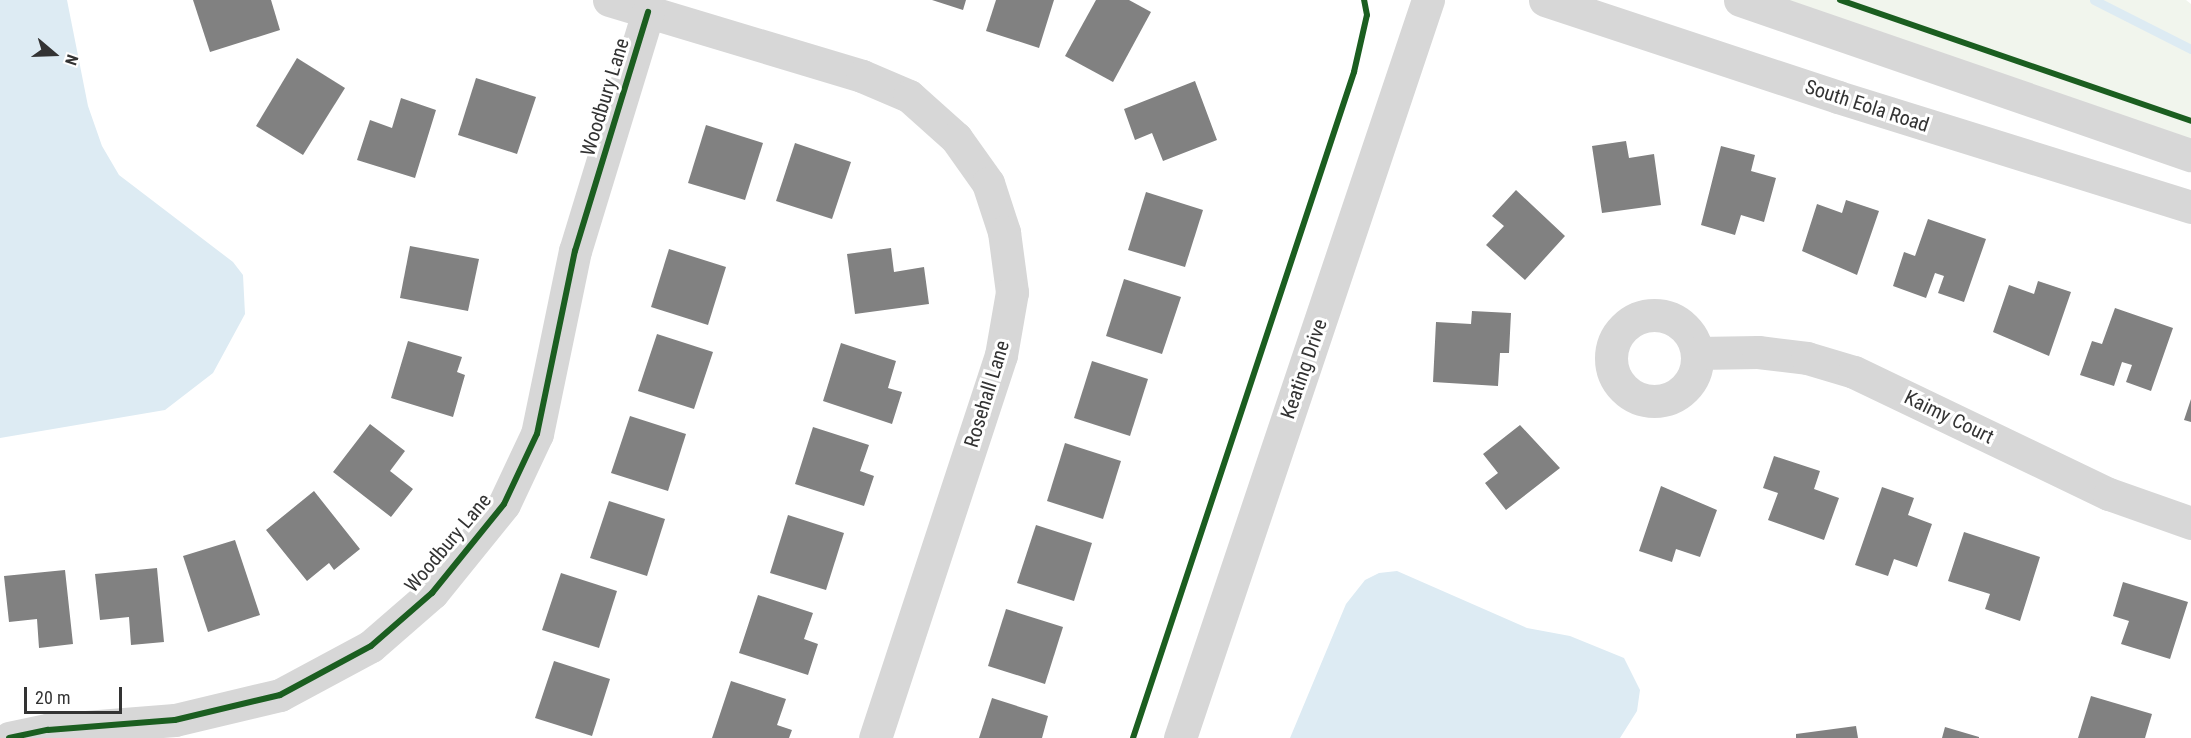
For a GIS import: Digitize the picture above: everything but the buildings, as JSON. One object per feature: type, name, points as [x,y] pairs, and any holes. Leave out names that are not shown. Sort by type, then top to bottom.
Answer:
[{"type":"street","name":"Rosehall Lane","points":[[609,0],[862,76],[909,96],[956,138],[988,183],[1004,232],[1012,292],[1001,355],[875,738]]},
{"type":"street","name":"Keating Drive","points":[[1180,738],[1428,0]]},
{"type":"street","name":"South Eola Road","points":[[1545,0],[1838,97],[2191,207]]},
{"type":"street","points":[[1740,0],[2191,155]]},
{"type":"street","name":"Woodbury Lane","points":[[9,738],[48,730],[175,720],[280,695],[371,646],[432,593],[504,504],[537,434],[575,251],[648,12]]},
{"type":"street","name":"Kaimy Court","points":[[1698,353],[1758,352],[1807,358],[1854,372],[2109,494],[2191,523]]},
{"type":"shaded area","points":[[0,0],[67,0],[88,106],[102,146],[119,175],[233,262],[243,275],[245,314],[213,373],[165,410],[0,438]]},
{"type":"shaded area","points":[[1739,0],[2186,0],[2191,4],[2191,161]]},
{"type":"shaded area","points":[[1397,571],[1527,628],[1570,636],[1624,658],[1640,690],[1637,711],[1620,738],[1290,738],[1346,604],[1365,580],[1379,573]]},
{"type":"waterway","points":[[2094,0],[2191,49]]},
{"type":"cycle path","points":[[1133,738],[1354,72],[1367,15],[1364,0]]},
{"type":"cycle path","points":[[1840,0],[2191,121]]},
{"type":"cycle path","points":[[9,738],[48,730],[175,720],[280,695],[371,646],[432,593],[504,504],[537,434],[575,251],[648,12]]}]
